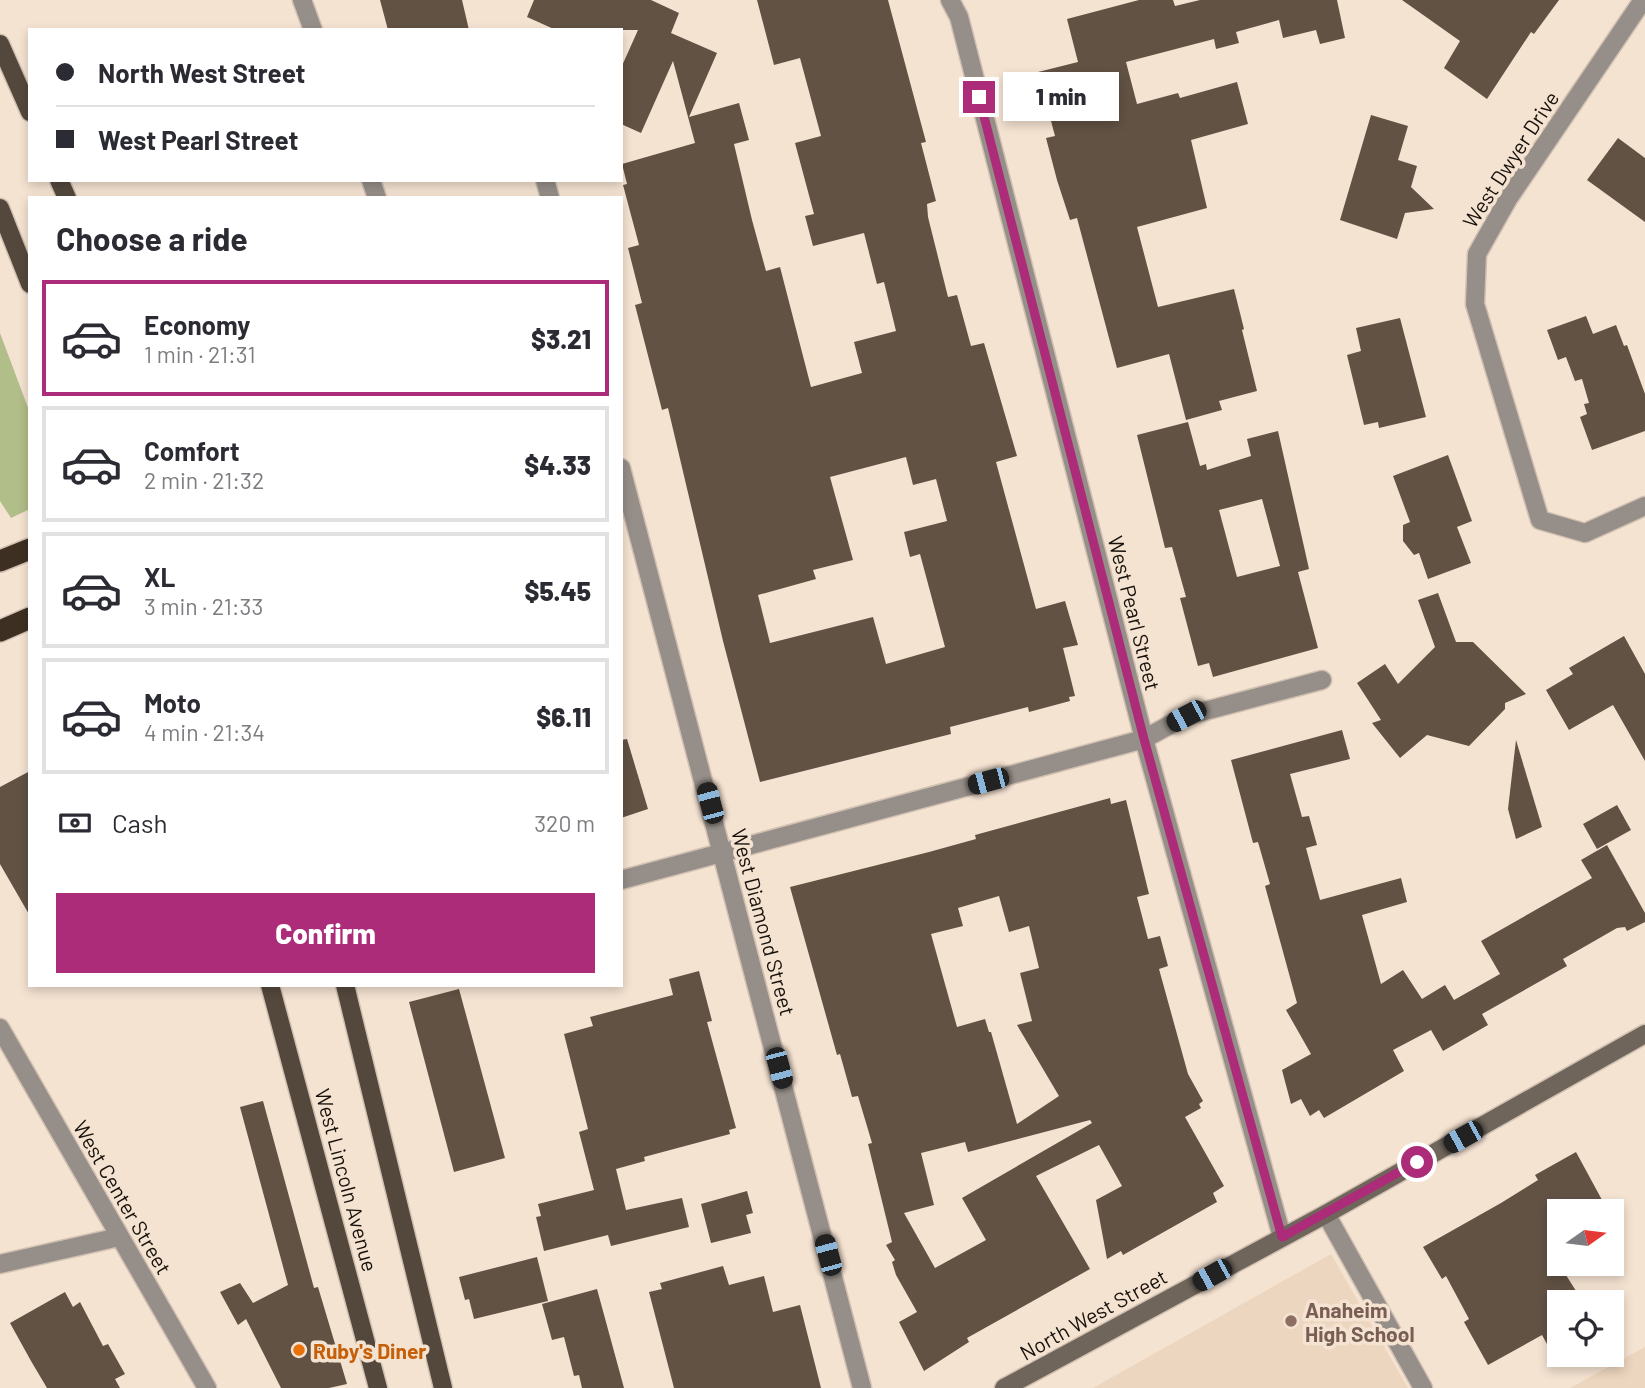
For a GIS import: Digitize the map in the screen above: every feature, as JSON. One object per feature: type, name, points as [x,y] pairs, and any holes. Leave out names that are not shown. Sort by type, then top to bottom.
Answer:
[{"type":"highway","points":[[0,561],[28,550]]},
{"type":"highway","points":[[0,631],[28,619]]},
{"type":"main road","points":[[0,44],[28,107]]},
{"type":"main road","points":[[0,208],[28,279]]},
{"type":"main road","name":"West Lincoln Avenue","points":[[271,987],[378,1388]]},
{"type":"main road","name":"West Lincoln Avenue","points":[[345,987],[443,1388]]},
{"type":"street","points":[[302,0],[312,28]]},
{"type":"street","name":"West Pearl Street","points":[[950,0],[962,31],[1144,739],[1282,1237]]},
{"type":"street","name":"West Dwyer Drive","points":[[1643,0],[1508,199],[1477,254],[1475,304],[1540,520],[1585,533],[1645,506]]},
{"type":"street","name":"West Diamond Street","points":[[623,476],[862,1388]]},
{"type":"street","points":[[623,880],[723,855],[1144,739],[1186,716],[1322,680]]},
{"type":"street","name":"West Center Street","points":[[0,1028],[207,1388]]},
{"type":"street","name":"North West Street","points":[[1004,1388],[1326,1214],[1645,1034]]},
{"type":"street","points":[[1326,1214],[1423,1388]]},
{"type":"street","points":[[0,1264],[119,1237]]},
{"type":"shaded area","name":"Anaheim High School","points":[[1331,1254],[1408,1388],[1093,1388]]},
{"type":"shaded area","points":[[1645,1347],[1645,1388],[1570,1388],[1608,1367],[1624,1367],[1624,1358]]},
{"type":"green space","points":[[0,333],[28,408],[28,510],[11,518],[0,501]]},
{"type":"building","points":[[380,0],[462,0],[469,28],[387,28]]},
{"type":"building","points":[[534,0],[651,0],[679,13],[671,33],[717,53],[689,117],[739,103],[749,140],[734,144],[752,220],[766,271],[780,267],[811,387],[862,373],[854,342],[896,331],[884,282],[877,284],[864,233],[813,246],[805,216],[814,214],[795,143],[821,136],[800,58],[774,65],[757,0],[888,0],[926,142],[921,143],[936,201],[927,204],[928,217],[948,297],[957,295],[971,346],[984,343],[1017,456],[996,462],[1036,609],[1065,601],[1078,645],[1063,648],[1075,696],[1069,697],[1070,701],[1029,712],[1028,707],[950,727],[951,734],[760,782],[723,641],[668,408],[662,410],[635,305],[642,303],[628,248],[639,245],[623,185],[627,184],[623,164],[695,143],[673,61],[641,133],[623,125],[623,64],[638,30],[552,28],[527,17]],"holes":[[[906,457],[913,485],[936,479],[947,521],[904,532],[910,557],[920,554],[945,647],[886,664],[873,617],[770,643],[758,595],[816,579],[813,570],[853,560],[830,477]]]},
{"type":"building","points":[[1139,0],[1173,0],[1175,6],[1200,0],[1337,0],[1345,38],[1320,44],[1316,30],[1283,38],[1279,20],[1236,32],[1239,43],[1216,49],[1214,39],[1126,62],[1137,104],[1178,93],[1180,98],[1237,82],[1248,124],[1191,140],[1207,208],[1137,227],[1158,307],[1234,289],[1257,391],[1219,401],[1222,410],[1186,420],[1169,354],[1117,368],[1077,218],[1070,220],[1057,180],[1046,138],[1055,136],[1038,72],[1078,62],[1067,19]]},
{"type":"building","points":[[1402,0],[1559,0],[1534,34],[1531,32],[1487,99],[1444,68],[1460,41]]},
{"type":"building","points":[[1371,115],[1408,126],[1398,160],[1417,166],[1411,187],[1434,209],[1405,213],[1397,239],[1340,220]]},
{"type":"building","points":[[1618,138],[1645,158],[1645,222],[1587,180]]},
{"type":"building","points":[[1586,316],[1593,334],[1616,325],[1624,346],[1627,345],[1645,394],[1645,431],[1592,450],[1580,417],[1587,414],[1584,404],[1589,403],[1582,379],[1575,381],[1566,357],[1558,360],[1547,330]]},
{"type":"building","points":[[1400,318],[1426,417],[1379,428],[1378,422],[1364,425],[1347,355],[1361,351],[1356,328]]},
{"type":"building","points":[[1188,422],[1200,466],[1206,464],[1207,470],[1251,456],[1247,439],[1278,431],[1309,569],[1298,572],[1318,648],[1213,677],[1209,663],[1198,666],[1180,598],[1186,597],[1172,547],[1165,548],[1137,435]],"holes":[[[1262,499],[1280,566],[1237,577],[1219,510]]]},
{"type":"building","points":[[1448,455],[1472,521],[1457,527],[1471,563],[1428,579],[1419,553],[1414,555],[1403,541],[1403,525],[1410,522],[1393,476]]},
{"type":"building","points":[[1438,593],[1456,642],[1473,642],[1526,694],[1505,703],[1505,709],[1469,746],[1427,735],[1400,758],[1372,723],[1381,720],[1357,683],[1385,664],[1398,684],[1435,647],[1418,600]]},
{"type":"building","points":[[1624,636],[1645,674],[1645,761],[1613,705],[1569,730],[1546,690],[1573,674],[1569,668]]},
{"type":"building","points":[[1342,730],[1350,759],[1290,774],[1302,817],[1309,816],[1317,845],[1306,848],[1320,900],[1401,878],[1407,902],[1362,915],[1381,984],[1403,970],[1422,999],[1445,985],[1454,1000],[1500,974],[1481,941],[1592,878],[1581,860],[1607,845],[1645,913],[1645,922],[1627,931],[1625,927],[1617,928],[1563,959],[1567,966],[1482,1014],[1488,1025],[1443,1051],[1431,1030],[1393,1050],[1404,1071],[1324,1118],[1319,1110],[1310,1116],[1301,1099],[1291,1104],[1282,1070],[1311,1054],[1286,1010],[1297,1003],[1265,886],[1270,884],[1258,842],[1253,843],[1231,760]]},
{"type":"building","points":[[627,739],[648,809],[623,817],[623,740]]},
{"type":"building","points":[[1516,740],[1542,827],[1516,839],[1508,809]]},
{"type":"building","points":[[28,772],[28,913],[0,864],[0,787]]},
{"type":"building","points":[[1110,798],[1111,804],[1126,800],[1149,894],[1137,897],[1148,939],[1160,936],[1168,966],[1159,969],[1188,1074],[1203,1101],[1199,1104],[1201,1108],[1185,1117],[1224,1186],[1213,1193],[1217,1202],[1123,1255],[1121,1251],[1107,1259],[1096,1200],[1122,1186],[1099,1145],[1036,1176],[1090,1269],[967,1338],[969,1342],[924,1371],[899,1322],[917,1312],[896,1275],[892,1262],[895,1260],[886,1245],[892,1242],[868,1144],[872,1143],[858,1096],[852,1097],[840,1054],[837,1055],[790,887],[976,839],[975,835]],"holes":[[[999,896],[1009,932],[1029,926],[1039,968],[1020,973],[1032,1021],[1017,1025],[1059,1096],[1017,1124],[985,1019],[957,1027],[931,934],[963,926],[958,908]],[[1090,1120],[1092,1123],[962,1198],[986,1240],[935,1268],[904,1213],[934,1205],[921,1153],[965,1142],[968,1152]]]},
{"type":"building","points":[[1617,805],[1631,830],[1597,849],[1583,824]]},
{"type":"building","points":[[699,971],[712,1021],[707,1022],[736,1128],[729,1130],[730,1134],[644,1157],[645,1161],[616,1169],[626,1210],[682,1198],[689,1227],[611,1246],[608,1235],[544,1251],[536,1217],[541,1216],[538,1204],[594,1190],[579,1132],[588,1129],[564,1034],[593,1026],[590,1017],[673,995],[669,979]]},
{"type":"building","points":[[459,989],[505,1158],[454,1172],[409,1002]]},
{"type":"building","name":"Ruby's Diner","points":[[263,1101],[314,1288],[318,1287],[347,1384],[329,1388],[281,1388],[246,1319],[238,1325],[220,1292],[240,1283],[253,1303],[288,1285],[240,1107]]},
{"type":"building","points":[[1576,1152],[1601,1199],[1547,1199],[1547,1276],[1567,1276],[1575,1290],[1547,1290],[1547,1344],[1542,1335],[1488,1365],[1464,1322],[1469,1319],[1446,1276],[1442,1279],[1423,1247],[1538,1180],[1535,1175]]},
{"type":"building","points":[[747,1191],[753,1213],[746,1215],[751,1233],[711,1243],[701,1204]]},
{"type":"building","points":[[537,1257],[548,1301],[474,1319],[459,1277]]},
{"type":"building","points":[[723,1266],[729,1285],[764,1276],[773,1312],[800,1305],[821,1388],[674,1388],[649,1292],[662,1289],[660,1283]]},
{"type":"building","points":[[597,1289],[624,1388],[582,1388],[579,1375],[574,1376],[564,1337],[552,1340],[542,1304]]},
{"type":"building","points":[[65,1292],[73,1307],[80,1302],[103,1346],[108,1344],[125,1374],[115,1379],[120,1388],[47,1388],[31,1361],[10,1323]]},
{"type":"place","name":"Anaheim High School","points":[[1291,1321]]},
{"type":"place","name":"Ruby's Diner","points":[[299,1350]]},
{"type":"route","points":[[979,97],[1144,739],[1282,1237],[1417,1162]]}]
